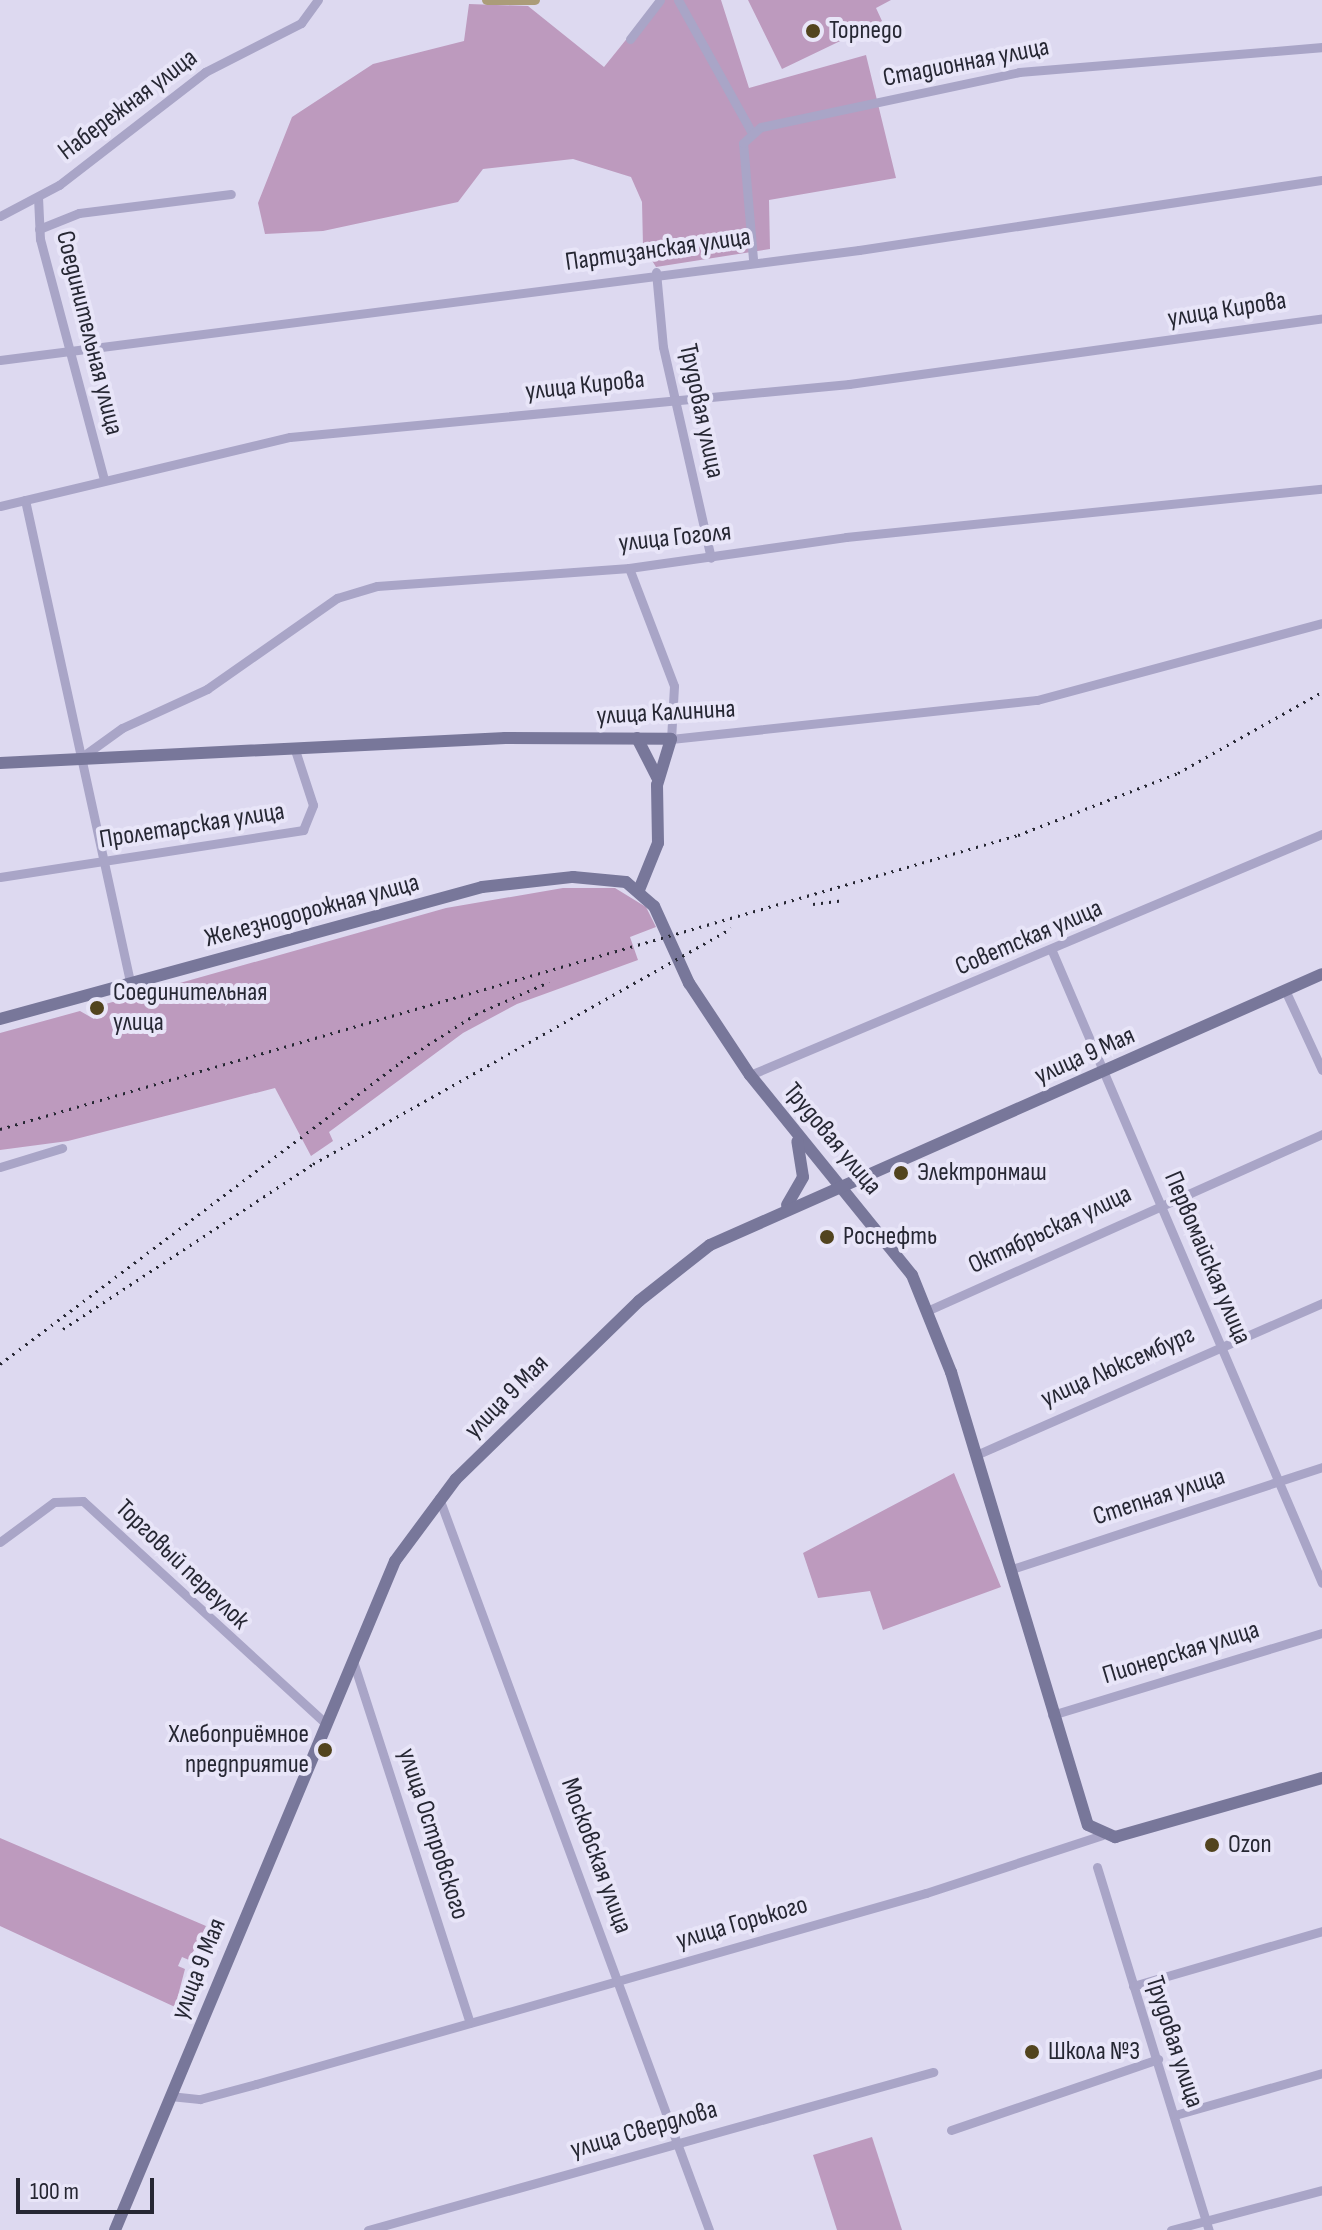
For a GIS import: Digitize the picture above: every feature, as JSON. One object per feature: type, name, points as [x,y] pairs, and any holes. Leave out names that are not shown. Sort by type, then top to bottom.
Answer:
[{"type":"street","name":"Набережная улица","points":[[0,216],[38,197],[174,92],[301,23],[318,0]]},
{"type":"street","points":[[630,39],[660,0]]},
{"type":"street","points":[[678,0],[751,131],[743,143],[743,180],[753,259]]},
{"type":"street","name":"Стадионная улица","points":[[751,131],[1019,72],[1322,47]]},
{"type":"street","name":"Партизанская улица","points":[[0,360],[1322,180]]},
{"type":"street","points":[[39,229],[79,213],[231,194]]},
{"type":"street","name":"Соединительная улица","points":[[38,197],[39,229],[66,349],[104,479]]},
{"type":"street","name":"Трудовая улица","points":[[656,272],[674,399],[711,558]]},
{"type":"street","name":"улица Кирова","points":[[0,506],[290,437],[849,384],[1322,318]]},
{"type":"street","name":"улица Гоголя","points":[[79,759],[122,728],[207,689],[356,590],[629,568],[846,537],[1322,489]]},
{"type":"street","points":[[25,500],[130,983]]},
{"type":"street","points":[[629,568],[674,686],[671,739],[657,785]]},
{"type":"street","name":"улица Калинина","points":[[0,763],[294,747],[671,739],[1037,700],[1322,623]]},
{"type":"street","points":[[637,738],[653,757],[658,843],[639,890]]},
{"type":"street","name":"Пролетарская улица","points":[[0,877],[303,830],[313,805],[294,747]]},
{"type":"street","name":"Советская улица","points":[[750,1075],[1052,951],[1322,834]]},
{"type":"street","name":"Железнодорожная улица","points":[[0,1019],[482,887],[597,877],[639,890]]},
{"type":"street","name":"Трудовая улица","points":[[639,890],[654,906],[701,1004],[750,1075],[792,1131],[892,1244],[929,1310],[976,1455],[1082,1811],[1102,1835]]},
{"type":"street","name":"Первомайская улица","points":[[1052,951],[1322,1583]]},
{"type":"street","name":"улица 9 Мая","points":[[115,2230],[352,1658],[395,1561],[439,1497],[680,1266],[786,1207],[1103,1072],[1322,974]]},
{"type":"street","points":[[1285,990],[1322,1070]]},
{"type":"street","points":[[786,1207],[803,1177],[792,1131]]},
{"type":"street","name":"Октябрьская улица","points":[[929,1310],[1161,1203],[1322,1134]]},
{"type":"street","points":[[0,1167],[62,1148]]},
{"type":"street","name":"улица Люксембург","points":[[976,1455],[1219,1345],[1322,1303]]},
{"type":"street","name":"Степная улица","points":[[1009,1570],[1322,1467]]},
{"type":"street","name":"Московская улица","points":[[439,1497],[709,2230]]},
{"type":"street","name":"Торговый переулок","points":[[0,1542],[54,1502],[83,1501],[325,1723]]},
{"type":"street","name":"Пионерская улица","points":[[1052,1715],[1322,1633]]},
{"type":"street","name":"улица Островского","points":[[352,1658],[470,2023]]},
{"type":"street","name":"улица Горького","points":[[170,2096],[213,2096],[619,1980],[1102,1835],[1322,1778]]},
{"type":"street","name":"Трудовая улица","points":[[1097,1867],[1207,2225]]},
{"type":"street","points":[[1133,1986],[1322,1931]]},
{"type":"street","points":[[951,2130],[1158,2059]]},
{"type":"street","name":"улица Свердлова","points":[[368,2230],[933,2072]]},
{"type":"street","points":[[1175,2115],[1322,2073]]},
{"type":"street","points":[[1171,2230],[1207,2225],[1322,2190]]},
{"type":"shaded area","points":[[658,0],[721,0],[749,88],[866,55],[896,178],[769,200],[770,249],[656,267],[643,246],[642,202],[631,177],[573,159],[483,169],[458,202],[323,231],[265,234],[258,203],[292,117],[373,64],[464,41],[469,4],[528,6],[604,67]]},
{"type":"shaded area","name":"Торпедо","points":[[748,0],[891,0],[876,8],[882,21],[782,69]]},
{"type":"shaded area","points":[[563,888],[615,888],[646,907],[656,927],[630,937],[638,960],[517,1004],[463,1033],[329,1132],[333,1141],[311,1156],[275,1088],[68,1141],[0,1150],[0,1033],[80,1011],[94,1019],[102,1005],[446,908]]},
{"type":"shaded area","points":[[954,1473],[1001,1587],[883,1630],[870,1591],[818,1598],[803,1553]]},
{"type":"shaded area","points":[[0,1838],[206,1926],[189,1960],[182,1957],[178,1966],[185,1969],[175,2007],[0,1926]]},
{"type":"shaded area","points":[[872,2137],[902,2230],[837,2230],[813,2155]]},
{"type":"waterway","points":[[487,0],[535,0]]},
{"type":"railway","points":[[0,1129],[1018,835],[1178,773],[1322,692]]},
{"type":"railway","points":[[813,904],[845,900]]},
{"type":"railway","points":[[63,1329],[313,1164],[731,928]]},
{"type":"railway","points":[[0,1364],[401,1062],[476,1014],[549,982]]},
{"type":"place","name":"Торпедо","points":[[813,31]]},
{"type":"place","name":"Соединительная улица","points":[[97,1008]]},
{"type":"place","name":"Электронмаш","points":[[901,1173]]},
{"type":"place","name":"Роснефть","points":[[827,1237]]},
{"type":"place","name":"Хлебоприёмное предприятие","points":[[325,1750]]},
{"type":"place","name":"Ozon","points":[[1212,1845]]},
{"type":"place","name":"Школа №3","points":[[1032,2052]]}]
